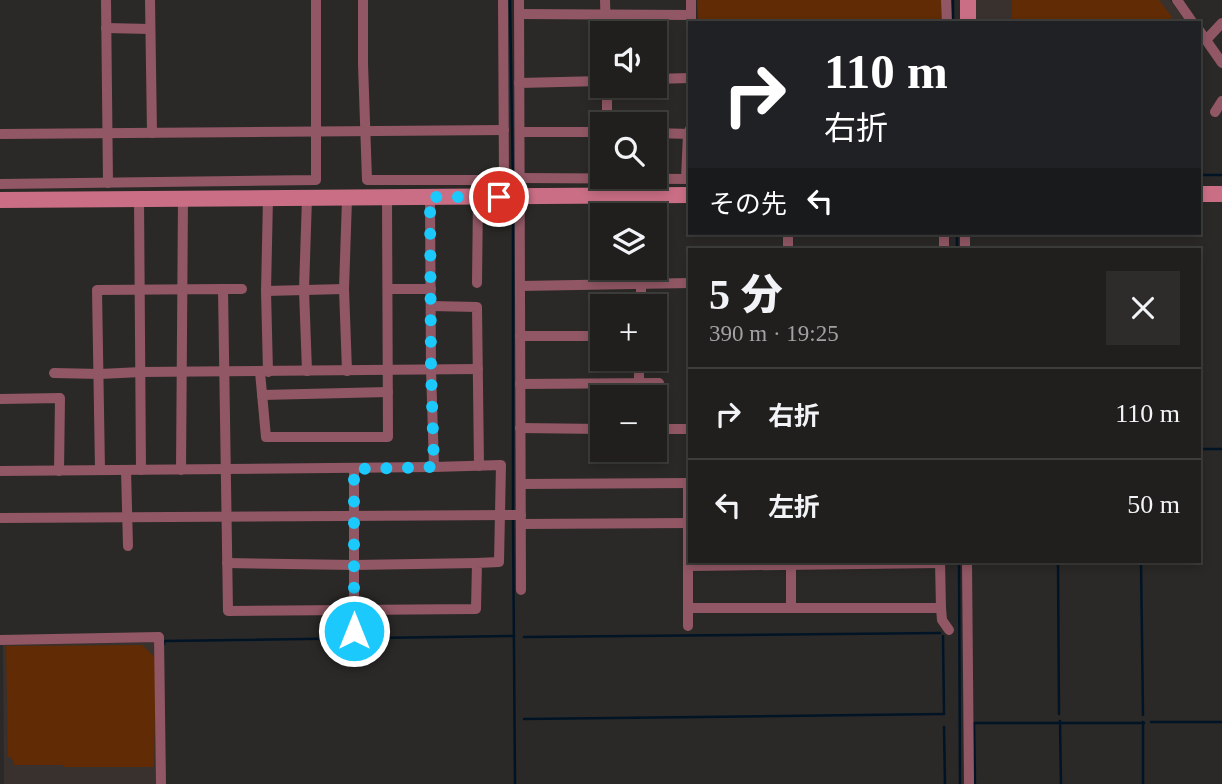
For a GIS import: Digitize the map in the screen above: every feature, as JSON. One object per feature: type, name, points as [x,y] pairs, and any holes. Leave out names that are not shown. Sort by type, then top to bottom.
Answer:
[{"type":"street","points":[[106,0],[108,183]]},
{"type":"street","points":[[150,0],[152,133]]},
{"type":"street","points":[[0,184],[316,180],[316,0]]},
{"type":"street","points":[[363,0],[368,180],[504,180],[503,0]]},
{"type":"street","points":[[519,0],[521,590]]},
{"type":"street","points":[[606,0],[606,21]]},
{"type":"street","points":[[519,14],[691,19],[691,0]]},
{"type":"street","points":[[946,0],[947,21]]},
{"type":"street","points":[[968,0],[968,21]]},
{"type":"street","points":[[1178,0],[1192,21]]},
{"type":"street","points":[[1222,23],[1202,35],[1222,63]]},
{"type":"street","points":[[106,28],[150,29]]},
{"type":"street","points":[[667,79],[688,78]]},
{"type":"street","points":[[519,83],[590,80]]},
{"type":"street","points":[[1215,112],[1222,101]]},
{"type":"street","points":[[0,134],[503,130]]},
{"type":"street","points":[[520,132],[590,132]]},
{"type":"street","points":[[667,133],[688,133]]},
{"type":"street","points":[[520,178],[590,177]]},
{"type":"street","points":[[667,182],[688,184]]},
{"type":"street","points":[[0,200],[625,196],[688,184]]},
{"type":"street","points":[[607,189],[607,196]]},
{"type":"street","points":[[1201,194],[1222,194]]},
{"type":"street","points":[[625,196],[625,203]]},
{"type":"street","points":[[430,197],[434,467]]},
{"type":"street","points":[[477,283],[478,197]]},
{"type":"street","points":[[181,470],[183,198]]},
{"type":"street","points":[[268,198],[262,395],[266,437],[388,437],[387,198]]},
{"type":"street","points":[[307,198],[304,290],[307,371]]},
{"type":"street","points":[[139,199],[141,470]]},
{"type":"street","points":[[347,199],[344,289],[347,370]]},
{"type":"street","points":[[520,286],[688,283]]},
{"type":"street","points":[[641,284],[641,294]]},
{"type":"street","points":[[223,289],[228,611],[476,609],[477,563]]},
{"type":"street","points":[[100,470],[97,290],[242,289]]},
{"type":"street","points":[[266,291],[344,289]]},
{"type":"street","points":[[388,289],[431,289]]},
{"type":"street","points":[[430,306],[477,307],[479,466]]},
{"type":"street","points":[[520,336],[590,336]]},
{"type":"street","points":[[54,373],[478,369]]},
{"type":"street","points":[[639,371],[639,383]]},
{"type":"street","points":[[520,384],[659,385]]},
{"type":"street","points":[[262,395],[388,392]]},
{"type":"street","points":[[0,399],[60,398],[59,471]]},
{"type":"street","points":[[520,428],[590,429]]},
{"type":"street","points":[[667,429],[688,429]]},
{"type":"street","points":[[0,471],[354,469],[501,465],[499,562],[354,565],[227,563]]},
{"type":"street","points":[[354,469],[354,631]]},
{"type":"street","points":[[126,470],[128,546]]},
{"type":"street","points":[[521,484],[688,483]]},
{"type":"street","points":[[0,518],[500,515],[521,520],[688,523]]},
{"type":"street","points":[[791,563],[791,608]]},
{"type":"street","points":[[688,626],[689,566],[940,563],[942,620],[949,630]]},
{"type":"street","points":[[967,563],[969,784]]},
{"type":"street","points":[[689,608],[941,608]]},
{"type":"street","points":[[0,640],[159,637],[161,784]]},
{"type":"shaded area","points":[[697,0],[942,0],[942,21],[698,21]]},
{"type":"shaded area","points":[[974,0],[1170,0],[1186,21],[975,21]]},
{"type":"shaded area","points":[[1012,0],[1159,0],[1172,17],[1169,21],[1011,21]]},
{"type":"shaded area","points":[[154,642],[158,784],[4,784],[3,643]]},
{"type":"shaded area","points":[[142,645],[156,658],[154,767],[14,765],[12,757],[8,757],[6,646]]},
{"type":"waterway","points":[[510,0],[513,189]]},
{"type":"waterway","points":[[953,0],[953,21]]},
{"type":"waterway","points":[[1201,175],[1222,175]]},
{"type":"waterway","points":[[513,203],[513,511]]},
{"type":"waterway","points":[[957,235],[957,248]]},
{"type":"waterway","points":[[1201,449],[1222,449]]},
{"type":"waterway","points":[[513,518],[515,784]]},
{"type":"waterway","points":[[959,563],[960,784]]},
{"type":"waterway","points":[[1058,563],[1059,714]]},
{"type":"waterway","points":[[1141,563],[1143,715]]},
{"type":"waterway","points":[[524,637],[940,633]]},
{"type":"waterway","points":[[164,644],[164,641],[514,636]]},
{"type":"waterway","points":[[943,636],[944,713]]},
{"type":"waterway","points":[[524,719],[944,714]]},
{"type":"waterway","points":[[1060,721],[1061,784]]},
{"type":"waterway","points":[[1143,722],[1143,784]]},
{"type":"waterway","points":[[1151,722],[1222,722]]},
{"type":"waterway","points":[[975,784],[974,723],[1144,723]]},
{"type":"waterway","points":[[944,727],[945,784]]},
{"type":"route","points":[[354,631],[354,469],[434,467],[430,197],[499,197]]}]
